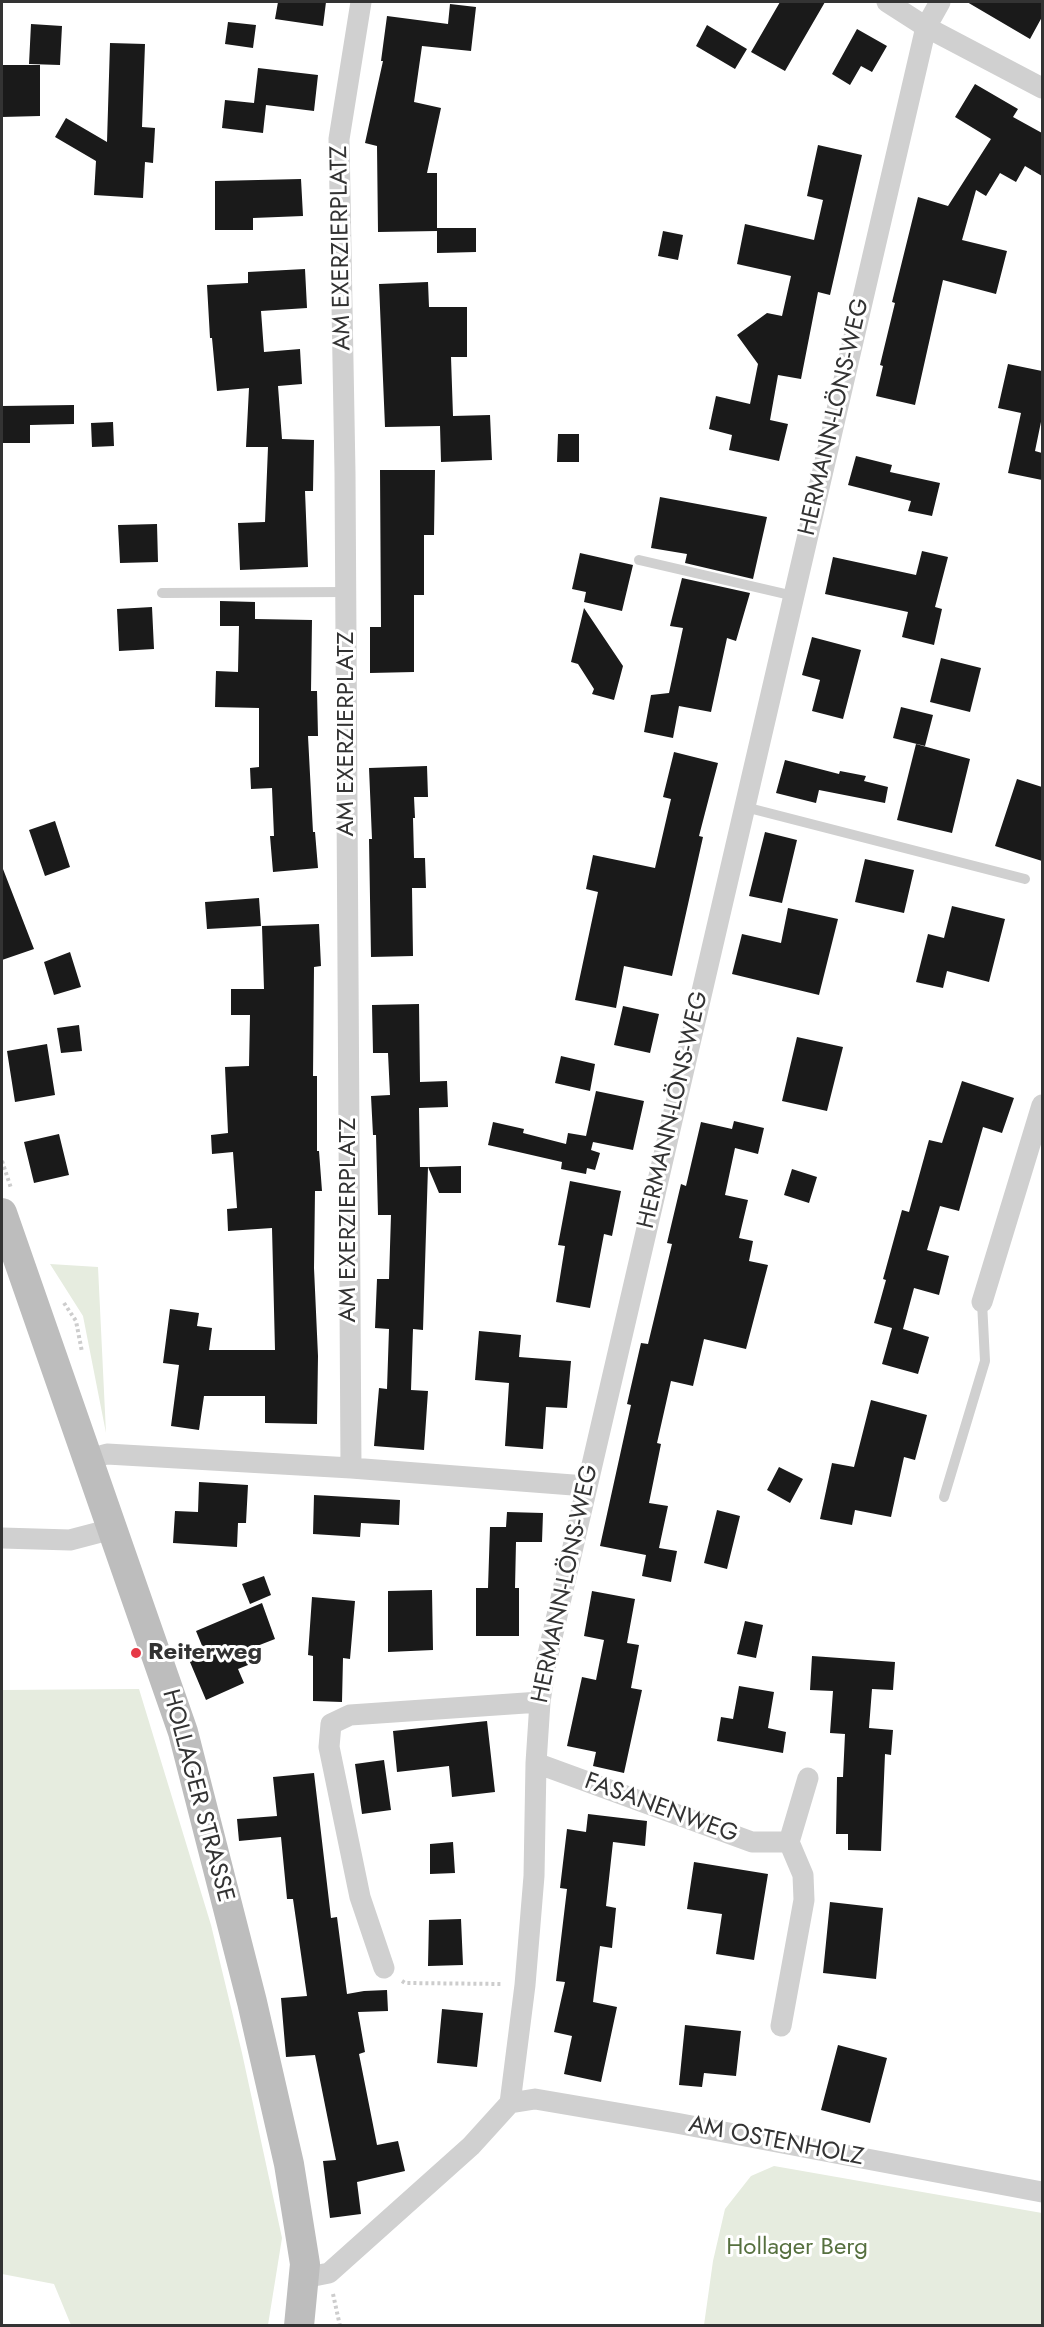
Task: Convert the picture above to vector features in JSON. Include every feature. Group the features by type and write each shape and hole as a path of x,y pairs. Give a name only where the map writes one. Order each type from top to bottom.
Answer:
{"main road":[{"name":"HOLLAGER STRASSE","path":"2,1213 183,1732 252,2002 289,2164 305,2264 316,2276 299,2325"}],"street":[{"name":"AM EXERZIERPLATZ","path":"351,1468 346,592 339,139 361,2"},
{"path":"887,2 926,27 1042,88"},
{"name":"HERMANN-LÖNS-WEG","path":"510,2103 525,1985 534,1876 536,1763 540,1702 546,1663 926,27 940,2"},
{"path":"982,1302 1042,1105"},
{"path":"89,1459 107,1454 351,1468 586,1486"},
{"path":"2,1538 70,1540 112,1529"},
{"path":"384,1968 360,1897 329,1747 331,1724 350,1715 540,1702"},
{"name":"FASANENWEG","path":"536,1763 752,1842 789,1842"},
{"path":"781,2026 804,1900 803,1875 789,1842 808,1778"},
{"name":"AM OSTENHOLZ","path":"510,2103 535,2099 676,2123 1042,2192"},
{"path":"316,2276 471,2146 510,2103"}],"lane":[{"path":"639,560 794,596"},
{"path":"162,593 346,592"},
{"path":"745,807 1025,879"},
{"path":"944,1497 985,1360 982,1302"}],"path":[{"path":"384,1968 405,1983 525,1985"},
{"path":"316,2276 340,2325"}],"green space":[{"path":"50,1264 98,1267 106,1433 83,1316"},
{"path":"139,1689 211,1925 242,2053 282,2238 268,2325 71,2325 54,2284 2,2274 2,1690"},
{"name":"Hollager Berg","path":"774,2166 1042,2213 1042,2325 704,2325 713,2261 725,2209 751,2176"}],"building":[{"path":"278,2 326,2 323,26 275,19"},
{"path":"780,2 825,2 785,71 751,52"},
{"path":"967,2 1042,2 1042,17 1030,39"},
{"path":"450,4 476,7 471,51 422,46 414,102 441,108 427,173 437,173 437,228 476,228 476,252 437,253 437,231 378,232 377,146 365,143 383,61 381,61 387,16 448,24"},
{"path":"228,22 256,25 253,48 225,44"},
{"path":"31,24 62,26 60,65 29,64"},
{"path":"707,25 747,49 735,69 696,46"},
{"path":"857,29 887,46 872,72 861,66 850,85 832,74"},
{"path":"110,43 145,44 142,127 155,128 153,163 145,162 143,198 94,195 96,161 55,137 66,118 107,142"},
{"path":"2,65 40,65 40,116 2,117"},
{"path":"258,68 318,75 314,111 266,105 263,133 222,128 225,100 254,103"},
{"path":"975,84 1018,109 1013,117 1042,133 1042,176 1025,166 1016,182 1000,173 986,196 976,190 962,240 1007,251 996,294 943,280 915,405 876,396 883,366 880,365 895,303 892,302 918,197 948,206 991,139 955,117"},
{"path":"818,145 862,155 830,295 818,292 801,379 778,375 770,420 788,424 779,461 729,450 732,435 709,429 716,396 750,404 758,364 737,335 767,313 782,316 791,276 737,264 745,224 814,240 823,200 807,196"},
{"path":"301,179 303,216 253,218 253,230 215,230 215,181"},
{"path":"663,231 683,235 678,260 658,256"},
{"path":"305,269 307,308 261,311 264,352 300,349 302,384 278,386 282,439 314,440 313,491 305,491 308,567 240,570 238,523 265,522 268,447 246,447 249,388 217,391 212,338 210,338 207,285 248,283 248,272"},
{"path":"428,282 429,307 467,307 467,357 451,357 453,416 490,415 492,460 441,462 440,426 385,427 379,284"},
{"path":"1008,364 1042,371 1042,417 1035,451 1042,453 1042,480 1008,473 1021,413 998,408"},
{"path":"74,405 74,424 30,425 30,443 2,443 2,406"},
{"path":"113,422 114,446 92,447 91,423"},
{"path":"558,434 579,434 579,462 557,462"},
{"path":"856,456 892,465 890,472 940,483 932,516 908,511 911,501 848,485"},
{"path":"380,470 435,470 434,535 424,535 424,595 414,595 414,672 370,673 370,627 381,627"},
{"path":"660,497 767,517 753,579 685,563 687,554 651,548"},
{"path":"157,524 158,562 120,563 118,525"},
{"path":"922,551 948,557 935,607 942,609 934,645 902,637 908,612 825,594 833,557 916,575"},
{"path":"580,553 633,565 622,611 584,602 586,592 572,589"},
{"path":"682,578 750,593 736,641 727,638 711,712 679,706 673,738 644,732 651,695 669,693 683,628 670,626"},
{"path":"220,601 255,602 255,619 312,620 311,691 317,691 318,736 308,736 313,832 315,832 318,868 273,872 270,836 274,836 272,788 251,789 250,768 259,767 259,708 215,707 216,671 238,672 239,626 220,626"},
{"path":"152,607 154,649 119,651 117,609"},
{"path":"584,608 623,666 614,700 592,694 594,689 578,664 571,662"},
{"path":"812,637 861,650 843,719 812,711 820,680 802,675"},
{"path":"941,658 981,668 970,712 930,702"},
{"path":"901,707 933,715 925,746 893,738"},
{"path":"916,744 970,759 952,833 897,820"},
{"path":"674,752 718,763 699,836 703,837 672,976 624,966 616,1008 575,1000 598,892 586,889 593,855 655,868 671,799 663,797"},
{"path":"785,760 839,774 840,771 866,776 864,781 888,787 885,803 819,790 816,803 776,793"},
{"path":"427,766 428,797 414,797 414,858 425,858 426,888 412,888 413,956 371,957 369,839 372,839 369,768"},
{"path":"1017,779 1042,787 1042,861 995,846"},
{"path":"55,821 70,867 45,876 29,830"},
{"path":"765,832 797,840 782,903 749,896"},
{"path":"865,859 914,870 904,913 855,902"},
{"path":"2,869 34,949 2,960"},
{"path":"259,898 261,926 207,929 205,902"},
{"path":"952,906 1005,919 989,982 947,971 943,988 916,982 928,934 944,938"},
{"path":"788,908 838,919 819,995 732,974 742,934 781,943"},
{"path":"319,924 321,966 314,967 313,1076 317,1076 317,1151 319,1151 322,1191 315,1191 317,1424 265,1423 265,1396 204,1396 199,1430 171,1426 179,1365 163,1363 170,1309 199,1313 197,1326 212,1328 209,1350 275,1350 272,1228 228,1231 227,1209 237,1208 233,1152 212,1154 211,1135 228,1133 225,1067 249,1066 250,1015 231,1015 231,989 264,989 262,926"},
{"path":"70,952 81,987 54,995 44,962"},
{"path":"419,1004 420,1082 447,1081 448,1107 419,1108 420,1167 428,1167 423,1330 413,1329 411,1390 428,1391 424,1450 374,1446 379,1388 387,1389 389,1329 375,1328 377,1279 389,1279 391,1215 378,1215 376,1135 373,1135 371,1096 390,1095 388,1053 373,1053 372,1005"},
{"path":"623,1006 659,1014 650,1053 614,1045"},
{"path":"79,1025 82,1051 61,1053 57,1028"},
{"path":"797,1037 843,1047 827,1111 782,1101"},
{"path":"47,1044 55,1095 15,1102 7,1051"},
{"path":"561,1056 595,1064 590,1091 555,1083"},
{"path":"962,1081 1014,1098 1002,1133 983,1127 959,1211 940,1206 927,1250 949,1256 939,1295 914,1288 903,1329 929,1337 918,1374 882,1364 892,1328 874,1323 886,1280 883,1279 902,1210 909,1212 929,1140 942,1143"},
{"path":"596,1091 644,1101 633,1150 593,1142 591,1150 600,1153 595,1170 587,1168 586,1174 561,1169 562,1162 488,1145 493,1122 524,1129 523,1133 566,1144 568,1133 586,1136"},
{"path":"734,1121 764,1128 758,1154 735,1148 725,1195 748,1200 739,1238 753,1241 749,1261 768,1265 746,1349 704,1339 693,1386 671,1381 657,1443 661,1444 649,1503 668,1506 659,1548 677,1551 671,1582 642,1576 646,1555 600,1546 631,1405 627,1404 641,1343 648,1344 672,1244 667,1243 681,1184 686,1186 701,1122 732,1129"},
{"path":"59,1134 69,1175 34,1183 24,1142"},
{"path":"461,1166 461,1193 439,1193 428,1167"},
{"path":"792,1169 817,1177 809,1203 784,1195"},
{"path":"570,1181 621,1191 612,1236 604,1234 590,1308 556,1302 565,1246 558,1245"},
{"path":"479,1331 521,1335 519,1357 571,1361 567,1408 546,1407 543,1449 505,1446 509,1383 475,1380"},
{"path":"871,1400 927,1415 915,1460 904,1457 891,1517 855,1510 852,1525 820,1519 832,1463 854,1467"},
{"path":"779,1467 803,1479 790,1503 767,1490"},
{"path":"199,1482 248,1485 246,1523 238,1523 237,1547 173,1543 175,1511 198,1512"},
{"path":"314,1495 400,1500 399,1525 361,1523 360,1537 313,1534"},
{"path":"717,1510 740,1516 727,1569 704,1563"},
{"path":"507,1512 543,1513 542,1542 516,1542 515,1588 519,1588 519,1636 476,1636 476,1588 488,1588 490,1527 506,1527"},
{"path":"264,1576 271,1595 250,1604 242,1584"},
{"path":"432,1590 433,1650 388,1652 388,1591"},
{"path":"592,1591 635,1599 627,1643 639,1645 631,1688 642,1690 624,1773 593,1766 596,1752 567,1746 582,1677 596,1680 604,1640 584,1636"},
{"path":"312,1597 355,1601 350,1659 343,1658 342,1702 313,1701 313,1656 308,1655"},
{"path":"262,1603 275,1639 257,1646 263,1659 238,1669 244,1683 206,1700 187,1655 203,1648 196,1631"},
{"path":"745,1621 763,1625 756,1658 737,1654"},
{"path":"812,1656 895,1662 893,1690 872,1689 869,1728 893,1730 891,1755 885,1754 881,1851 848,1850 848,1834 836,1834 837,1777 843,1777 845,1734 830,1733 833,1691 810,1690"},
{"path":"739,1686 774,1692 768,1728 786,1732 783,1753 717,1741 721,1717 733,1719"},
{"path":"487,1721 495,1792 452,1797 449,1766 397,1772 393,1731"},
{"path":"384,1760 391,1810 362,1814 355,1764"},
{"path":"314,1773 331,1918 337,1917 347,1994 387,1990 388,2011 358,2012 365,2052 359,2054 377,2145 398,2141 405,2171 357,2182 361,2214 330,2218 323,2161 336,2160 315,2055 286,2057 281,1998 307,1996 293,1899 287,1899 281,1837 239,1841 237,1819 277,1816 273,1777"},
{"path":"588,1814 647,1821 645,1846 613,1842 606,1906 616,1908 612,1948 600,1946 593,2002 617,2007 601,2082 564,2074 572,2036 554,2032 565,1982 556,1981 567,1889 560,1888 567,1829 586,1832"},
{"path":"453,1842 455,1873 430,1874 430,1844"},
{"path":"694,1862 768,1874 754,1960 716,1954 722,1914 687,1909"},
{"path":"830,1902 883,1908 876,1979 823,1973"},
{"path":"461,1919 463,1965 428,1966 429,1920"},
{"path":"442,2009 483,2013 477,2067 437,2063"},
{"path":"685,2025 741,2031 736,2076 704,2073 702,2087 679,2085"},
{"path":"838,2045 887,2058 870,2123 821,2110"}],"place":[{"name":"Reiterweg","path":"136,1653"}]}
